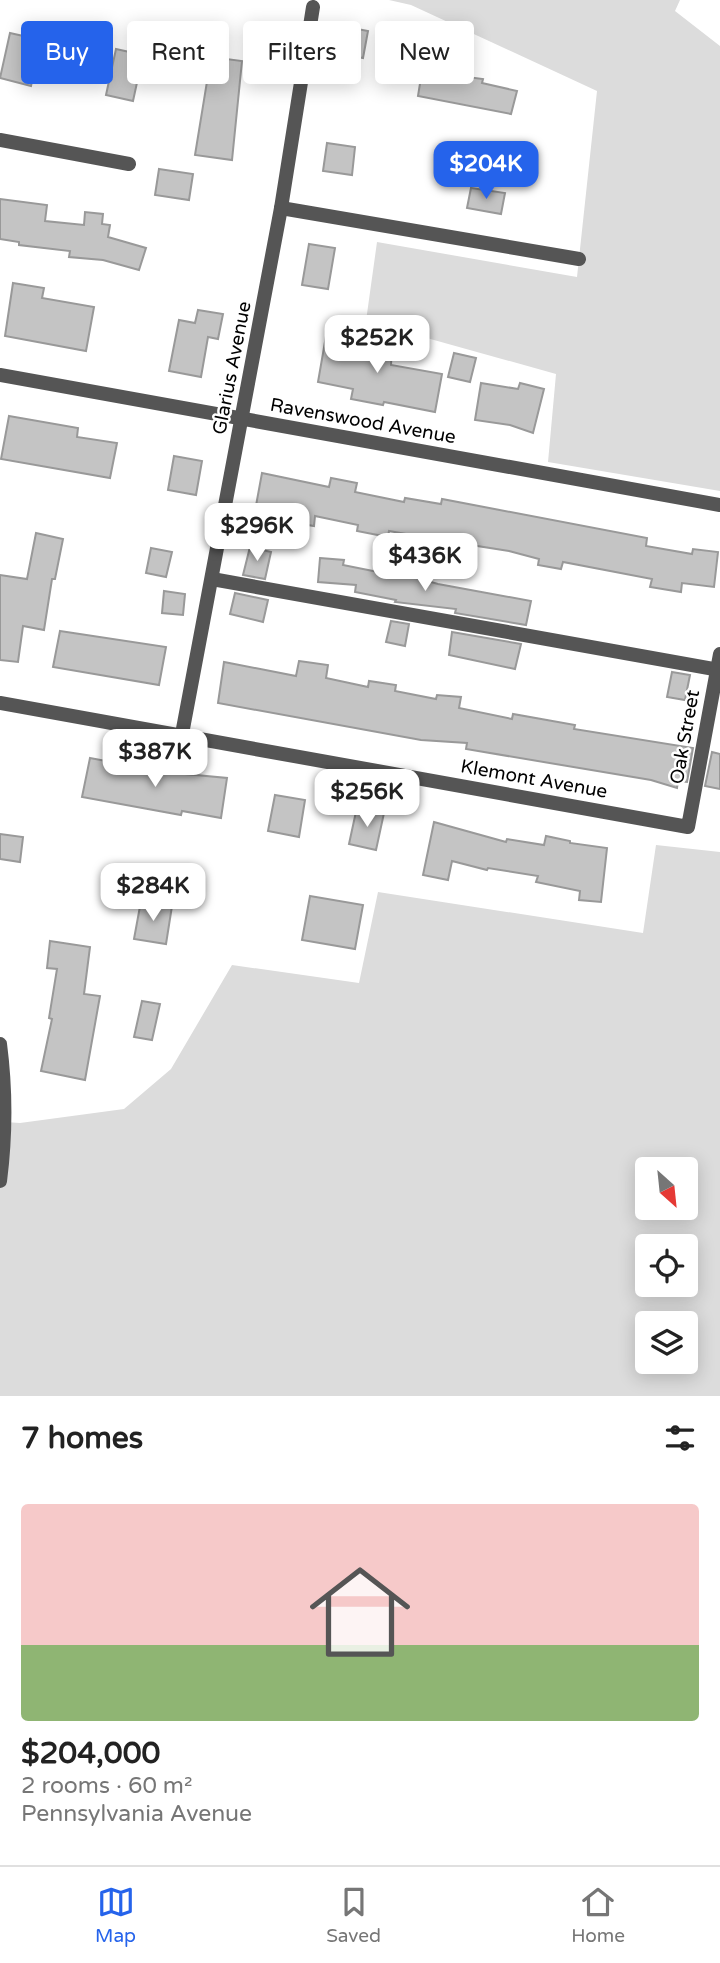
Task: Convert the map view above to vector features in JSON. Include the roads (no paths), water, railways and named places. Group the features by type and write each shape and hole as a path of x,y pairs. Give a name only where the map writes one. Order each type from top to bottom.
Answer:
{"street":[{"name":"Glarius Avenue","path":"182,734 281,208 313,7"},
{"path":"0,141 128,164"},
{"path":"281,208 579,259"},
{"name":"Ravenswood Avenue","path":"0,375 720,505"},
{"path":"212,579 718,670"},
{"name":"Oak Street","path":"688,827 720,654"},
{"name":"Klemont Avenue","path":"0,703 688,827"},
{"path":"0,1044 5,1084 5,1141 0,1181"}]}
